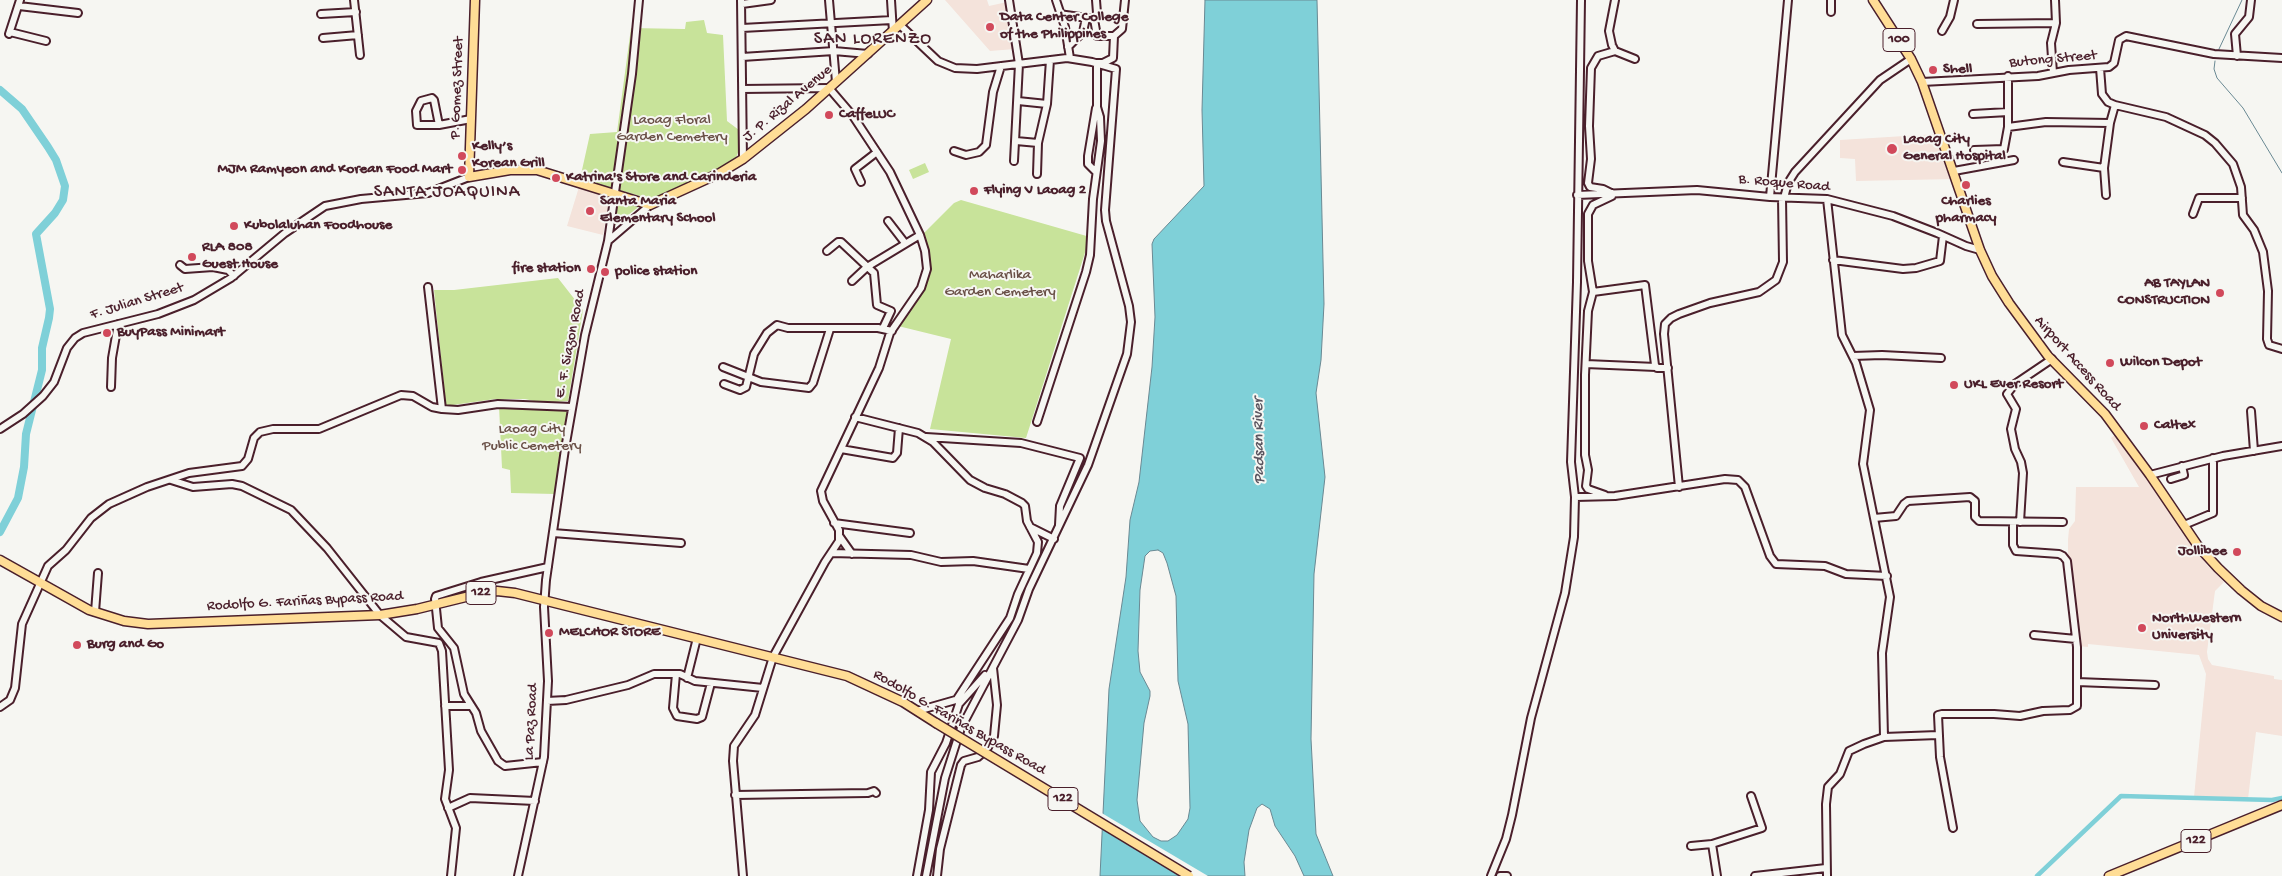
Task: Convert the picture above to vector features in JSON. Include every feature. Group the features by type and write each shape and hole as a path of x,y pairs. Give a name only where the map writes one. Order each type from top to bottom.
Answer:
{"main road":[{"name":"P. Gomez Street","path":"469,178 475,0"},
{"name":"J. P. Rizal Avenue","path":"650,205 720,173 744,159 836,82 927,0"},
{"name":"100","path":"1873,0 1911,59 1922,82"},
{"name":"Airport Access Road","path":"1922,82 1980,250 1992,276 2008,303 2052,359 2100,409 2150,475 2198,546 2229,580 2261,606 2282,617"},
{"name":"F. Julian Street","path":"469,178 510,170 537,170 650,205"},
{"name":"Rodolfo G. Fariñas Bypass Road","path":"0,560 95,612 124,621 148,624 380,614 497,591 544,599 847,676 876,688 936,722 1189,876"},
{"name":"122","path":"2109,876 2282,805"}],"street":[{"path":"354,0 360,55"},
{"name":"E. F. Siazon Road","path":"548,567 585,335 608,241 632,74 640,0"},
{"path":"744,159 742,2 770,0"},
{"path":"829,0 836,82"},
{"path":"891,0 893,32"},
{"path":"1009,0 1019,64 1014,161"},
{"path":"1056,0 1059,14 1065,27 1070,58"},
{"path":"1096,0 1096,35 1114,36 1122,29 1125,0"},
{"path":"1491,876 1506,839 1531,718 1571,566 1575,497 1571,462 1577,282 1581,0"},
{"path":"1615,0 1609,31 1615,51"},
{"path":"1770,197 1788,0"},
{"path":"1830,0 1831,12"},
{"path":"1942,31 1950,17 1954,0"},
{"path":"2053,73 2051,43 2056,23 2055,0"},
{"path":"2237,56 2236,34 2249,17 2251,0"},
{"path":"46,41 10,33 19,3 78,12"},
{"path":"321,14 356,12"},
{"path":"1059,14 1095,20"},
{"path":"1068,47 1083,32 1086,18"},
{"path":"742,28 831,25 892,20"},
{"path":"1977,24 2056,23"},
{"path":"900,25 938,61 955,68 977,69 1070,58 1116,70 1105,210 1106,221 1129,306 1131,322 1130,343 1106,418 1088,465 1029,589 1018,620 962,728 945,778 926,876"},
{"path":"323,38 358,35"},
{"path":"1097,64 1108,62 1113,58 1114,36"},
{"name":"Butong Street","path":"1922,82 2008,76 2038,76 2069,70 2100,68 2112,65 2119,40 2126,36 2214,54 2282,58"},
{"path":"742,57 834,51 868,54"},
{"path":"1614,194 1604,189 1590,187 1588,183 1591,159 1589,126 1591,68 1598,56 1615,51 1635,59"},
{"path":"1679,487 1665,328 1671,318 1710,304 1759,292 1771,285 1780,275 1783,262 1783,198 1788,183 1795,172 1880,80 1911,59"},
{"path":"1036,174 1038,143 1047,104 1050,60"},
{"path":"1096,172 1088,164 1088,156 1097,107 1097,64"},
{"path":"954,151 966,155 979,152 986,145 993,92 1001,66"},
{"path":"2100,68 2102,94 2115,105 2166,117 2205,135 2220,148 2233,164 2238,175 2243,215 2258,239 2266,268 2268,291 2267,339 2269,345 2282,349"},
{"path":"1974,150 2004,149 2008,127 2008,76"},
{"path":"742,89 829,88 853,116 890,172 920,234 926,259 924,281 892,331 879,368 821,494 840,537 852,554"},
{"path":"439,125 434,100 432,98 421,101 416,111 418,125 439,125 471,119"},
{"path":"1018,101 1047,104"},
{"path":"2106,195 2104,168 2110,123 2115,105"},
{"path":"1037,422 1090,255 1096,172 1102,141 1100,117 1097,107"},
{"path":"1973,114 2008,112"},
{"path":"2008,127 2046,122 2110,123"},
{"path":"1016,141 1038,143"},
{"path":"861,182 855,169 877,152"},
{"path":"1954,171 2014,160"},
{"path":"2063,162 2104,168"},
{"name":"F. Julian Street","path":"0,429 23,414 43,396 54,382 66,348 75,338 83,333 158,314 188,302 234,276 285,233 325,206 361,199 428,193 469,178"},
{"name":"B. Roque Road","path":"1577,195 1697,190 1783,198 1827,199 1886,214 1980,250"},
{"path":"1606,496 1601,492 1588,489 1586,486 1588,466 1585,455 1586,364 1588,311 1593,292 1588,261 1588,214 1593,205 1614,194"},
{"path":"2193,214 2199,198 2242,198"},
{"path":"1827,199 1842,335 1852,356 1870,410 1863,464 1887,576 1890,608 1882,653 1884,737"},
{"path":"608,241 650,205"},
{"path":"888,221 905,242"},
{"path":"852,281 867,267 920,234"},
{"path":"1833,260 1903,269 1916,268 1940,261 1943,236"},
{"path":"827,251 838,242 841,242 874,273 876,278 877,305 891,310 883,328"},
{"path":"180,266 185,269 202,266 213,267 228,270 234,276"},
{"path":"1593,292 1645,285 1656,367"},
{"path":"428,287 442,409"},
{"path":"111,387 112,358 118,324"},
{"path":"724,384 743,389 746,387 754,354 762,340 774,326 830,329 883,328 892,331"},
{"path":"723,367 767,384 810,388 830,329"},
{"path":"1852,356 1882,355 1941,358"},
{"path":"1953,828 1937,718 1942,714 2020,716 2043,711 2073,709 2077,706 2076,639 2065,558 2059,554 2016,551 2013,545 2024,473 2015,449 2011,429 2016,409 2008,394 2020,380 2052,359"},
{"path":"1586,364 1668,368"},
{"path":"0,707 10,700 15,688 22,624 48,566 66,550 78,532 100,511 138,491 197,471 242,466 248,459 256,435 263,430 273,428 319,429 396,396 405,394 442,409 458,410 498,404 572,407"},
{"path":"2251,411 2254,451"},
{"path":"855,417 926,437 1021,444 1080,458 1060,506 1059,527"},
{"path":"841,449 893,458 897,453 899,428"},
{"path":"917,876 930,810 932,792 930,776 946,743 960,699 1010,618 1038,545 1029,526 1025,506 1022,503 970,480 926,437"},
{"path":"2150,475 2213,458 2282,446"},
{"path":"2184,525 2213,512 2213,458"},
{"path":"2171,479 2184,475 2182,466"},
{"path":"1575,497 1626,495 1725,479 1738,480 1748,495 1772,560 1778,565 1825,566 1846,574 1887,576"},
{"path":"171,480 193,487 232,484 242,486 291,510 323,543 380,614 406,637 439,643 442,651 449,770 445,799 456,828 451,876"},
{"path":"1874,518 1896,516 1908,501 1970,497 1975,501 1975,517 1979,521 2062,522"},
{"path":"834,522 910,533"},
{"path":"1029,526 1054,539"},
{"path":"553,533 681,543"},
{"path":"743,876 735,795 733,749 755,715 773,657 800,604 840,537"},
{"path":"831,553 911,555 941,562 973,561 1029,568"},
{"path":"543,762 505,766 499,763 482,735 477,718 462,688 454,648 438,628 435,599 436,596 460,588 548,567"},
{"name":"La Paz Road","path":"518,876 543,762 548,701 544,599 548,567"},
{"path":"95,612 98,573"},
{"path":"2034,635 2076,639"},
{"path":"687,678 697,638"},
{"path":"917,711 960,699 992,667"},
{"path":"937,876 940,849 960,765 964,761 978,757 987,749 994,736 997,705 992,667"},
{"path":"548,701 566,700 628,685 649,674 676,674 695,681 763,688"},
{"path":"676,674 673,708 677,716 697,719 702,717 711,683"},
{"path":"2077,682 2155,685"},
{"path":"445,706 471,706"},
{"path":"1827,876 1828,787 1840,774 1850,751 1884,737 1938,735"},
{"path":"735,795 868,793 874,791 876,793"},
{"path":"1691,846 1712,844 1762,828 1751,796"},
{"path":"448,808 470,798 535,801"},
{"path":"1712,844 1717,876"},
{"path":"1755,876 1826,868"},
{"path":"1500,876 1507,876"}],"shaded area":[{"name":"Data Center College of the Philippines","path":"945,0 987,0 989,6 1007,2 1015,49 990,51"},
{"name":"Laoag City General Hospital","path":"1937,134 1956,179 1856,181 1855,159 1840,158 1840,140"},
{"name":"Santa Maria Elementary School","path":"579,187 610,196 603,235 567,226"},
{"name":"NorthWestern University","path":"2116,434 2207,565 2224,582 2215,591 2207,652 2208,659 2212,665 2274,676 2274,679 2282,680 2282,736 2256,732 2248,799 2194,797 2206,674 2199,655 2088,644 2088,647 2078,646 2068,568 2069,529 2075,521 2076,487 2139,487 2111,438"}],"green space":[{"name":"Laoag Floral Garden Cemetery","path":"704,20 707,33 723,35 727,121 739,130 741,145 735,160 717,171 654,200 580,179 590,134 617,132 631,28 685,29 686,22"},
{"path":"925,163 929,172 913,179 909,170"},
{"path":"617,200 641,205 614,226"},
{"name":"Maharlika Garden Cemetery","path":"961,200 1090,237 1026,438 930,429 951,339 898,326 922,291 929,276 929,258 924,233 954,203"},
{"path":"558,278 583,310 568,401 543,403 525,399 495,399 446,406 434,290 454,290"},
{"name":"Laoag City Public Cemetery","path":"499,406 524,406 545,410 568,408 555,494 511,493 510,470 502,468"}],"water":[{"name":"Padsan River","path":"1205,0 1317,0 1324,304 1321,360 1316,393 1325,477 1314,574 1311,739 1316,834 1333,876 1304,876 1295,856 1275,826 1270,809 1262,804 1257,808 1249,830 1244,862 1245,876 1100,876 1109,689 1126,577 1130,520 1139,482 1152,367 1155,317 1152,244 1154,239 1204,186 1202,110","holes":["1158,550 1163,553 1176,596 1178,681 1188,724 1190,808 1188,819 1177,835 1168,841 1161,841 1153,837 1140,821 1137,800 1144,723 1150,696 1150,691 1140,672 1138,651 1140,590 1145,556 1150,551"]}],"pier":[{"path":"1100,812 1208,876 1185,876 1100,824"}],"waterway":[{"path":"2219,49 2242,0"},
{"path":"2215,61 2214,69 2217,78 2243,108 2282,173"},
{"path":"0,90 22,109 48,147 56,160 65,186 63,200 55,213 36,234 50,309 49,318 42,348 42,370 26,434 24,467 18,498 0,532"},
{"path":"2037,876 2121,796 2272,800 2282,798"}],"place":[{"name":"Data Center College of the Philippines","path":"990,27"},
{"name":"Shell","path":"1933,70"},
{"name":"CaffeLUC","path":"829,115"},
{"name":"Laoag City General Hospital","path":"1892,149"},
{"name":"Kelly’s Korean Grill","path":"462,156"},
{"name":"MJM Ramyeon and Korean Food Mart","path":"462,170"},
{"name":"Katrina's Store and Carinderia","path":"556,178"},
{"name":"Charlies pharmacy","path":"1966,185"},
{"name":"Flying V Laoag 2","path":"974,191"},
{"name":"Santa Maria Elementary School","path":"590,211"},
{"name":"Kubolaluhan Foodhouse","path":"234,226"},
{"name":"RLA 808 Guest House","path":"192,257"},
{"name":"fire station","path":"591,269"},
{"name":"police station","path":"605,272"},
{"name":"AB TAYLAN CONSTRUCTION","path":"2220,293"},
{"name":"BuyPass Minimart","path":"107,333"},
{"name":"Wilcon Depot","path":"2110,363"},
{"name":"UKL Ever Resort","path":"1954,385"},
{"name":"Caltex","path":"2144,426"},
{"name":"Jollibee","path":"2237,552"},
{"name":"NorthWestern University","path":"2142,628"},
{"name":"MELCHOR STORE","path":"549,633"},
{"name":"Burg and Go","path":"77,645"}],"district":[{"name":"SAN LORENZO","path":"873,40"},
{"name":"SANTA JOAQUINA","path":"447,193"}]}
